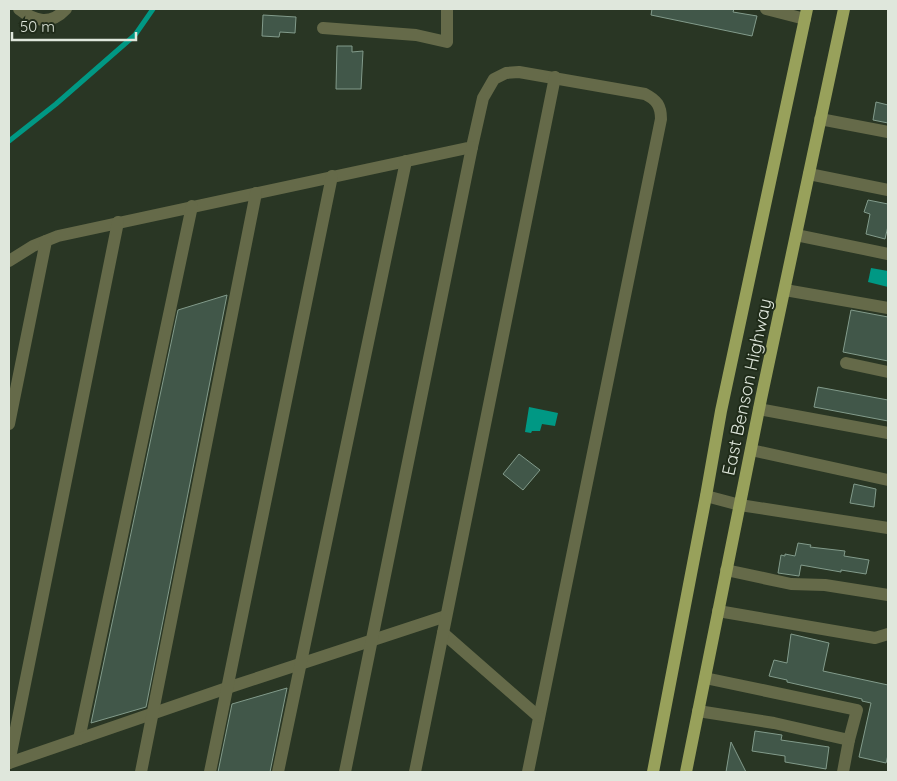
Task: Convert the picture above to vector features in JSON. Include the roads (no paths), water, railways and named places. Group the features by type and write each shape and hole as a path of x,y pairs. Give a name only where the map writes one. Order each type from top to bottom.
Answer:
{"main road":[{"name":"East Benson Highway","path":"686,772 726,570 844,9"},
{"name":"East Benson Highway","path":"652,772 721,411 806,14"}],"street":[{"path":"19,9 36,19 49,21 66,9"},
{"path":"322,28 416,35 447,42 447,9"},
{"path":"766,9 806,14"},
{"path":"345,772 482,98 494,79 506,73 519,72 645,94 654,98 661,108 661,119 528,772"},
{"path":"415,772 554,77"},
{"path":"820,119 888,132"},
{"path":"9,261 33,246 58,236 472,147"},
{"path":"278,772 406,161"},
{"path":"809,174 888,190"},
{"path":"210,772 332,176"},
{"path":"141,772 256,193"},
{"path":"79,739 192,206"},
{"path":"9,763 118,222"},
{"path":"796,235 888,254"},
{"path":"9,424 46,240"},
{"path":"785,290 888,308"},
{"path":"846,363 888,372"},
{"path":"760,409 888,433"},
{"path":"751,450 888,480"},
{"path":"706,496 740,505 888,528"},
{"path":"726,570 791,584 825,585 888,595"},
{"path":"718,611 875,638 888,634"},
{"path":"9,763 227,688 446,616"},
{"path":"443,633 539,717"},
{"path":"705,678 857,710 842,772"},
{"path":"698,712 774,723 850,740"}],"water":[{"path":"871,268 888,271 888,287 868,282"},
{"path":"529,407 558,413 555,426 542,424 540,431 525,432"}],"waterway":[{"path":"9,141 56,104 135,35 153,9"}]}
